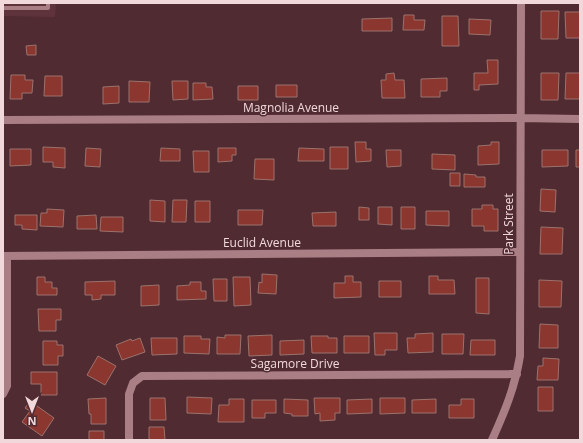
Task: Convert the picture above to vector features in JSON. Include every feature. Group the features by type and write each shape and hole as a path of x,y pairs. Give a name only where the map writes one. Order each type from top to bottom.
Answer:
{"street":[{"name":"Park Street","path":"492,440 508,406 517,374 520,356 521,3"},
{"name":"Magnolia Avenue","path":"3,120 580,119"},
{"name":"Euclid Avenue","path":"5,256 520,252"},
{"path":"3,394 7,386 5,256"},
{"name":"Sagamore Drive","path":"129,440 129,394 133,384 142,376 517,374"}],"lane":[{"path":"3,8 48,8 48,3"}],"shaded area":[{"path":"3,3 56,3 55,17 3,16"}],"building":[{"path":"541,11 559,11 558,39 541,39"},
{"path":"565,12 580,12 580,38 566,38"},
{"path":"404,15 414,15 414,20 425,20 424,30 403,30"},
{"path":"442,16 458,16 459,46 442,46"},
{"path":"392,18 392,31 362,31 362,19"},
{"path":"469,19 491,20 490,35 469,34"},
{"path":"36,45 36,55 27,55 26,46"},
{"path":"487,60 498,60 498,84 479,85 479,90 474,90 474,73 488,73"},
{"path":"394,73 395,80 404,80 405,98 382,98 381,80 386,80 386,74"},
{"path":"541,73 559,73 558,100 541,100"},
{"path":"566,73 580,73 580,99 565,99"},
{"path":"11,75 25,75 25,80 33,80 32,93 22,93 22,99 10,99"},
{"path":"45,76 62,76 62,96 44,96"},
{"path":"447,78 447,91 440,91 440,97 421,97 421,79"},
{"path":"129,81 150,82 149,102 129,102"},
{"path":"172,81 188,81 188,99 173,100"},
{"path":"193,83 206,83 206,87 212,87 213,99 193,100"},
{"path":"276,85 297,85 297,97 276,97"},
{"path":"119,86 119,103 103,104 103,87"},
{"path":"238,86 258,86 258,100 238,100"},
{"path":"355,142 366,142 366,149 371,149 371,161 356,162"},
{"path":"491,142 499,142 499,164 478,165 478,146 491,145"},
{"path":"43,147 65,148 65,168 53,167 53,162 43,162"},
{"path":"330,147 348,147 348,169 330,169"},
{"path":"86,148 101,149 100,167 85,166"},
{"path":"161,148 180,149 180,161 160,161"},
{"path":"218,148 236,148 236,155 232,155 232,161 218,162"},
{"path":"299,148 324,149 324,161 298,161"},
{"path":"10,149 31,149 31,165 10,166"},
{"path":"386,150 401,150 401,166 387,167"},
{"path":"542,150 568,150 568,166 542,167"},
{"path":"576,150 580,150 580,167 576,167"},
{"path":"193,151 209,151 209,172 194,172"},
{"path":"432,154 455,155 455,170 432,169"},
{"path":"255,159 274,159 274,180 254,179"},
{"path":"450,173 460,173 460,186 450,186"},
{"path":"464,174 476,175 476,177 485,177 485,187 464,187"},
{"path":"541,189 556,190 555,212 540,211"},
{"path":"150,200 165,201 165,222 150,221"},
{"path":"173,200 187,200 186,222 172,222"},
{"path":"195,201 210,201 210,222 195,222"},
{"path":"482,205 493,205 493,209 498,209 498,231 484,231 484,226 472,226 472,209 482,209"},
{"path":"359,207 369,208 369,220 359,220"},
{"path":"378,207 392,207 392,225 378,224"},
{"path":"401,207 415,207 415,229 401,229"},
{"path":"47,209 64,210 63,227 40,226 41,213 47,213"},
{"path":"238,210 263,210 262,225 238,225"},
{"path":"426,211 449,211 449,226 426,225"},
{"path":"336,212 336,226 313,226 312,213"},
{"path":"15,215 37,215 37,230 22,229 22,225 15,225"},
{"path":"96,215 97,229 77,229 77,216"},
{"path":"101,217 123,217 123,232 100,231"},
{"path":"541,227 563,228 562,254 540,254"},
{"path":"262,274 277,275 276,294 258,293 259,282 262,283"},
{"path":"345,276 353,276 353,282 361,282 361,297 334,298 334,283 345,283"},
{"path":"429,276 438,276 438,280 454,280 455,294 429,294"},
{"path":"37,277 45,277 45,282 52,282 52,288 57,288 57,295 37,295"},
{"path":"233,277 250,277 251,305 234,306"},
{"path":"476,278 489,278 489,314 476,313"},
{"path":"213,279 227,279 227,301 214,301"},
{"path":"539,280 562,281 561,307 539,307"},
{"path":"115,281 115,295 101,295 101,299 92,300 92,295 85,295 85,282"},
{"path":"379,281 401,281 401,297 379,297"},
{"path":"190,282 201,282 201,291 206,291 206,299 177,300 177,286 190,285"},
{"path":"159,285 159,305 141,306 141,286"},
{"path":"38,309 61,309 61,320 56,320 56,331 39,331"},
{"path":"540,324 558,325 558,348 539,348"},
{"path":"374,333 397,333 397,350 385,350 385,355 375,355"},
{"path":"433,333 433,352 408,353 407,338 415,338 415,334"},
{"path":"442,334 464,334 463,354 442,354"},
{"path":"225,335 241,335 240,354 217,354 217,337 225,338"},
{"path":"272,335 272,355 249,356 248,336"},
{"path":"184,336 201,336 201,339 210,339 209,354 184,353"},
{"path":"311,336 328,336 328,338 337,338 337,353 312,353"},
{"path":"344,336 369,336 369,353 344,353"},
{"path":"140,338 145,352 122,360 116,345 131,339 132,341"},
{"path":"151,338 177,338 177,354 152,355"},
{"path":"304,340 304,354 280,355 280,341"},
{"path":"471,340 495,340 495,355 470,355"},
{"path":"43,341 57,341 57,345 63,345 63,356 58,356 58,365 43,365"},
{"path":"98,356 116,366 105,385 87,375"},
{"path":"543,358 559,359 558,380 537,380 538,366 543,366"},
{"path":"31,372 57,372 57,395 41,395 41,384 31,384"},
{"path":"538,387 553,387 553,411 538,411"},
{"path":"187,397 212,398 211,414 187,413"},
{"path":"106,398 106,424 91,424 88,399"},
{"path":"150,398 165,398 166,420 150,420"},
{"path":"314,398 340,398 340,413 335,413 335,420 320,421 320,413 315,414"},
{"path":"380,398 405,398 405,413 380,414"},
{"path":"229,399 244,399 244,422 218,422 219,405 229,405"},
{"path":"284,399 308,400 308,416 292,416 292,414 284,413"},
{"path":"372,399 372,413 347,414 347,400"},
{"path":"436,399 436,413 412,413 412,400"},
{"path":"461,399 474,399 474,418 449,418 449,405 461,405"},
{"path":"252,400 276,400 276,413 265,413 265,418 252,418"},
{"path":"30,401 54,418 42,436 22,422 30,411 25,408"},
{"path":"149,427 164,427 165,440 149,440"},
{"path":"89,431 104,431 104,440 89,440"}]}
